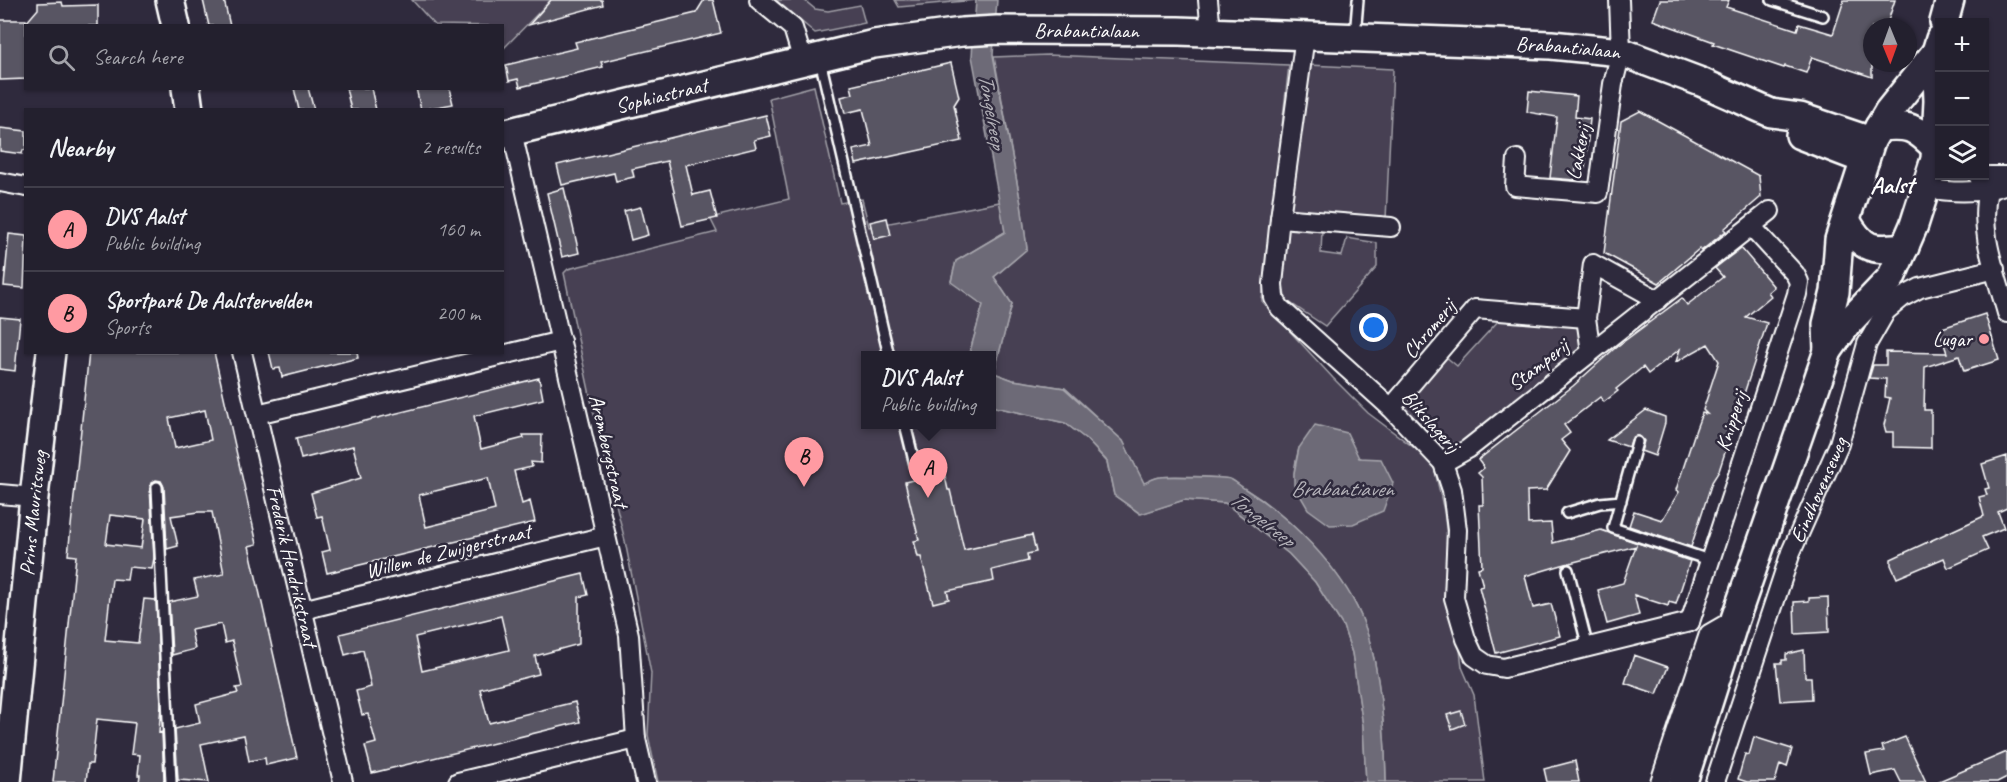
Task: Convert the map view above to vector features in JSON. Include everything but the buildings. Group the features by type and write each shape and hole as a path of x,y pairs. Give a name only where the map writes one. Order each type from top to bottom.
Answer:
{"street":[{"path":"170,0 176,24"},
{"path":"759,0 793,28 811,59"},
{"path":"1208,0 1211,32"},
{"path":"1619,0 1622,52"},
{"path":"1945,18 1950,0"},
{"name":"Sophiastraat","path":"507,133 874,44 962,32 997,30"},
{"name":"Brabantialaan","path":"997,30 1211,32 1551,45 1622,52 1701,82 1771,113 1791,132 1872,142"},
{"name":"Blikslagerij","path":"1305,36 1280,218 1273,284 1274,298 1280,308 1391,408 1443,464 1452,490 1457,530 1454,598 1466,639 1474,656 1487,665 1504,668 1690,622"},
{"name":"Eindhovenseweg","path":"1828,351 1827,324 1835,292 1839,240 1847,222 1872,142 1900,96 1935,50"},
{"name":"Lakkerij","path":"1517,159 1515,186 1598,193 1612,84 1622,52"},
{"name":"Eindhovenseweg","path":"1683,782 1735,619 1828,351 1847,324 1891,278 1905,247 1934,167 1938,72"},
{"path":"186,90 189,108"},
{"path":"1872,142 1911,126 1921,133 1934,167 1949,192 2007,176"},
{"name":"Arembergstraat","path":"507,133 561,341 629,635 636,739 646,782"},
{"path":"0,182 24,187"},
{"path":"1983,183 2007,184"},
{"path":"1983,183 1984,231 2007,313"},
{"name":"Stamperij","path":"1443,464 1467,449 1770,211"},
{"path":"1280,218 1391,227"},
{"path":"1847,222 1856,238 1864,245 1874,249 1905,247"},
{"name":"Knipperij","path":"1690,622 1799,282 1795,274 1752,227"},
{"path":"1591,352 1586,318 1593,264 1659,300"},
{"name":"Eindhovenseweg","path":"1715,782 1791,552 1839,444 1867,344 1886,311 1903,297 1920,288 1995,269"},
{"name":"Chromerij","path":"1391,408 1475,309 1586,318"},
{"path":"257,414 561,341"},
{"name":"Prins Mauritsweg","path":"7,782 8,691 51,354"},
{"name":"Frederik Hendrikstraat","path":"242,354 343,782"},
{"path":"0,494 34,497"},
{"name":"Willem de Zwijgerstraat","path":"302,610 606,536"},
{"path":"1660,782 1709,634 1735,619"},
{"path":"1690,622 1709,634"},
{"path":"458,782 636,739"}],"lane":[{"path":"1355,38 1358,0"},
{"path":"1772,0 1823,16"},
{"path":"811,59 888,351"},
{"path":"906,429 916,469"},
{"path":"1637,442 1613,528 1709,560"},
{"path":"157,487 171,782"},
{"path":"1567,513 1600,503 1621,501"},
{"path":"1568,570 1588,648"}],"shaded area":[{"path":"412,0 551,0 504,48 504,24 434,24"},
{"path":"776,0 804,0 815,9 828,11 860,5 865,23 815,33"},
{"path":"895,0 976,0 899,7"},
{"path":"1048,55 1289,65 1262,301 1368,413 1433,462 1444,511 1462,667 1474,695 1485,782 1386,782 1381,698 1373,655 1361,616 1352,598 1327,562 1279,513 1229,479 1166,476 1155,478 1144,484 1123,441 1065,388 1013,380 996,374 996,365 1012,304 994,277 1027,249 994,57","holes":["1299,448 1359,458 1298,493 1294,476"]},
{"path":"1308,65 1393,69 1386,219 1289,212"},
{"path":"814,86 840,203 862,199 869,227 1000,202 1005,232 956,261 951,281 983,305 970,351 861,351 861,429 996,429 996,407 1065,423 1086,439 1107,462 1114,495 1140,514 1184,500 1225,503 1289,554 1315,582 1343,626 1352,653 1363,726 1366,782 658,782 648,735 651,673 625,541 594,414 564,273 568,269 717,232 710,218 789,199 769,98"},
{"path":"1288,226 1322,230 1321,253 1342,256 1347,238 1377,243 1377,267 1325,326 1286,300 1281,276"},
{"path":"1500,319 1578,327 1581,353 1464,443 1442,443 1402,407 1445,356 1457,366"}],"water":[{"name":"Tongelreep","path":"976,0 997,0 993,55 1021,204 1027,249 994,277 1012,304 996,365 996,351 970,351 983,305 951,282 956,261 1005,232 972,56"},
{"name":"Tongelreep","path":"996,374 1013,380 1064,388 1123,441 1144,483 1166,477 1230,479 1279,513 1312,544 1327,561 1352,598 1368,635 1381,698 1386,782 1366,782 1363,726 1352,653 1343,626 1315,582 1289,554 1225,503 1184,500 1141,514 1114,495 1107,461 1086,439 1065,423 996,407"},
{"name":"Brabantiaven","path":"1315,425 1347,433 1359,458 1381,459 1393,483 1383,511 1353,524 1330,525 1308,509 1294,485 1294,473 1299,448"}],"place":[{"name":"Lugar","path":"1984,339"},
{"name":"Sportpark De Aalstervelden","path":"804,487"},
{"name":"DVS Aalst","path":"928,498"}],"district":[{"name":"Aalst","path":"1892,185"}]}
